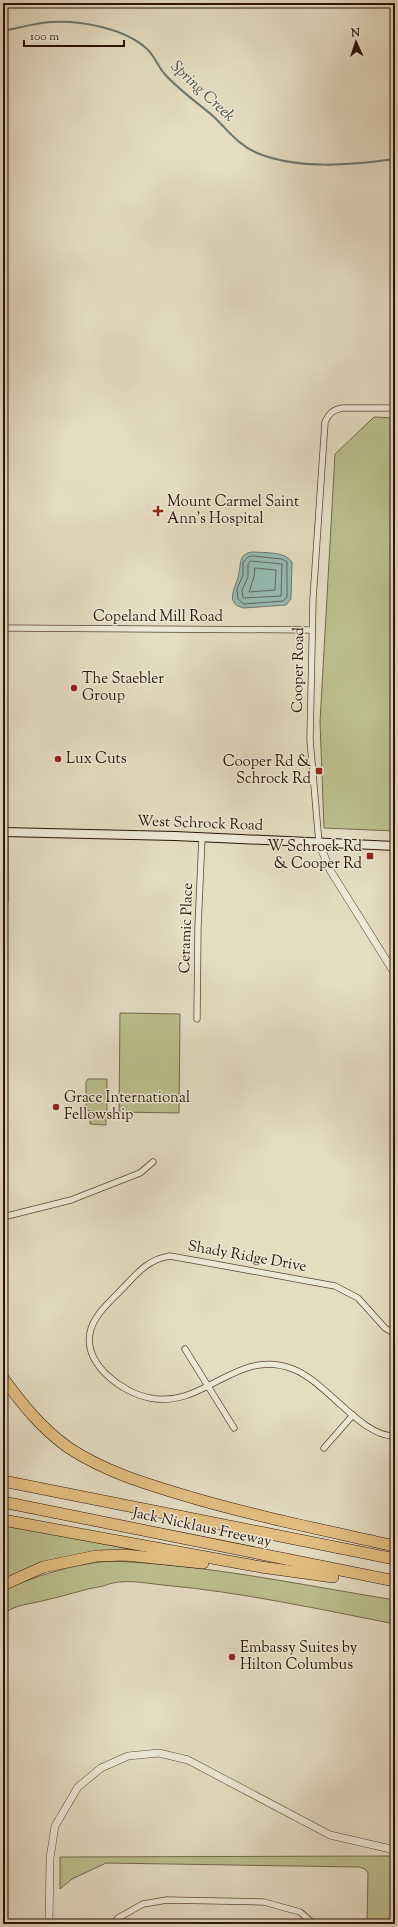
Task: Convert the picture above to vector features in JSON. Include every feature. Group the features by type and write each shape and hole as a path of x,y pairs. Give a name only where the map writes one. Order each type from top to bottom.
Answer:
{"highway":[{"path":"3,1378 22,1404 43,1427 68,1447 96,1465 149,1485 260,1517 395,1546"},
{"name":"Jack Nicklaus Freeway","path":"3,1481 395,1559"},
{"name":"Jack Nicklaus Freeway","path":"3,1502 395,1583"},
{"path":"3,1520 261,1567"},
{"path":"3,1585 43,1567 96,1556 125,1555 179,1561 261,1567 395,1583"}],"main road":[{"name":"West Schrock Road","path":"4,832 202,837 395,846"}],"street":[{"name":"Cooper Road","path":"395,408 342,408 334,410 328,415 325,422 312,630 310,740 319,843 330,870 395,974"},
{"name":"Copeland Mill Road","path":"3,628 312,630"},
{"path":"3,908 5,894 4,832"},
{"name":"Ceramic Place","path":"197,1019 198,927 202,837"},
{"path":"3,1217 71,1200 140,1173 153,1162"},
{"name":"Shady Ridge Drive","path":"395,1334 385,1328 358,1298 336,1286 180,1257 160,1258 148,1263 99,1314 90,1332 92,1354 107,1374 122,1386 138,1394 160,1400 183,1398 208,1387 235,1371 246,1367 263,1365 281,1366 303,1374 319,1385 374,1431 395,1436"},
{"path":"185,1349 234,1428"},
{"path":"324,1448 353,1415"},
{"path":"49,1924 50,1858 55,1826 78,1787 101,1768 128,1756 159,1753 188,1760 330,1835 395,1850"},
{"path":"113,1924 118,1918 142,1904 167,1900 264,1902 300,1912 314,1924"}],"green space":[{"path":"374,417 395,418 395,831 324,828 320,722 335,454"},
{"path":"120,1013 180,1014 179,1113 119,1112"},
{"path":"88,1079 107,1079 107,1112 89,1111 86,1109 86,1082"},
{"path":"91,1112 106,1113 106,1125 90,1124"},
{"path":"3,1524 144,1552 121,1554 3,1581"},
{"path":"109,1561 181,1566 395,1600 395,1624 250,1596 133,1582 118,1582 24,1605 9,1610 3,1614 3,1590 55,1571"},
{"path":"395,1856 395,1924 367,1924 368,1873 365,1869 359,1867 106,1863 72,1879 60,1889 60,1857"}],"water":[{"path":"253,552 279,554 289,558 292,562 291,599 286,605 244,608 237,606 234,602 232,598 243,556"}],"waterway":[{"name":"Spring Creek","path":"3,31 39,23 75,22 113,30 126,35 146,48 163,72 181,90 213,116 244,146 257,153 290,162 325,165 395,159"}],"place":[{"name":"Mount Carmel Saint Ann's Hospital","path":"158,511"},
{"name":"The Staebler Group","path":"74,688"},
{"name":"Lux Cuts","path":"58,759"},
{"name":"Cooper Rd & Schrock Rd","path":"319,771"},
{"name":"W Schrock Rd & Cooper Rd","path":"370,856"},
{"name":"Grace International Fellowship","path":"56,1107"},
{"name":"Embassy Suites by Hilton Columbus","path":"232,1657"}]}
